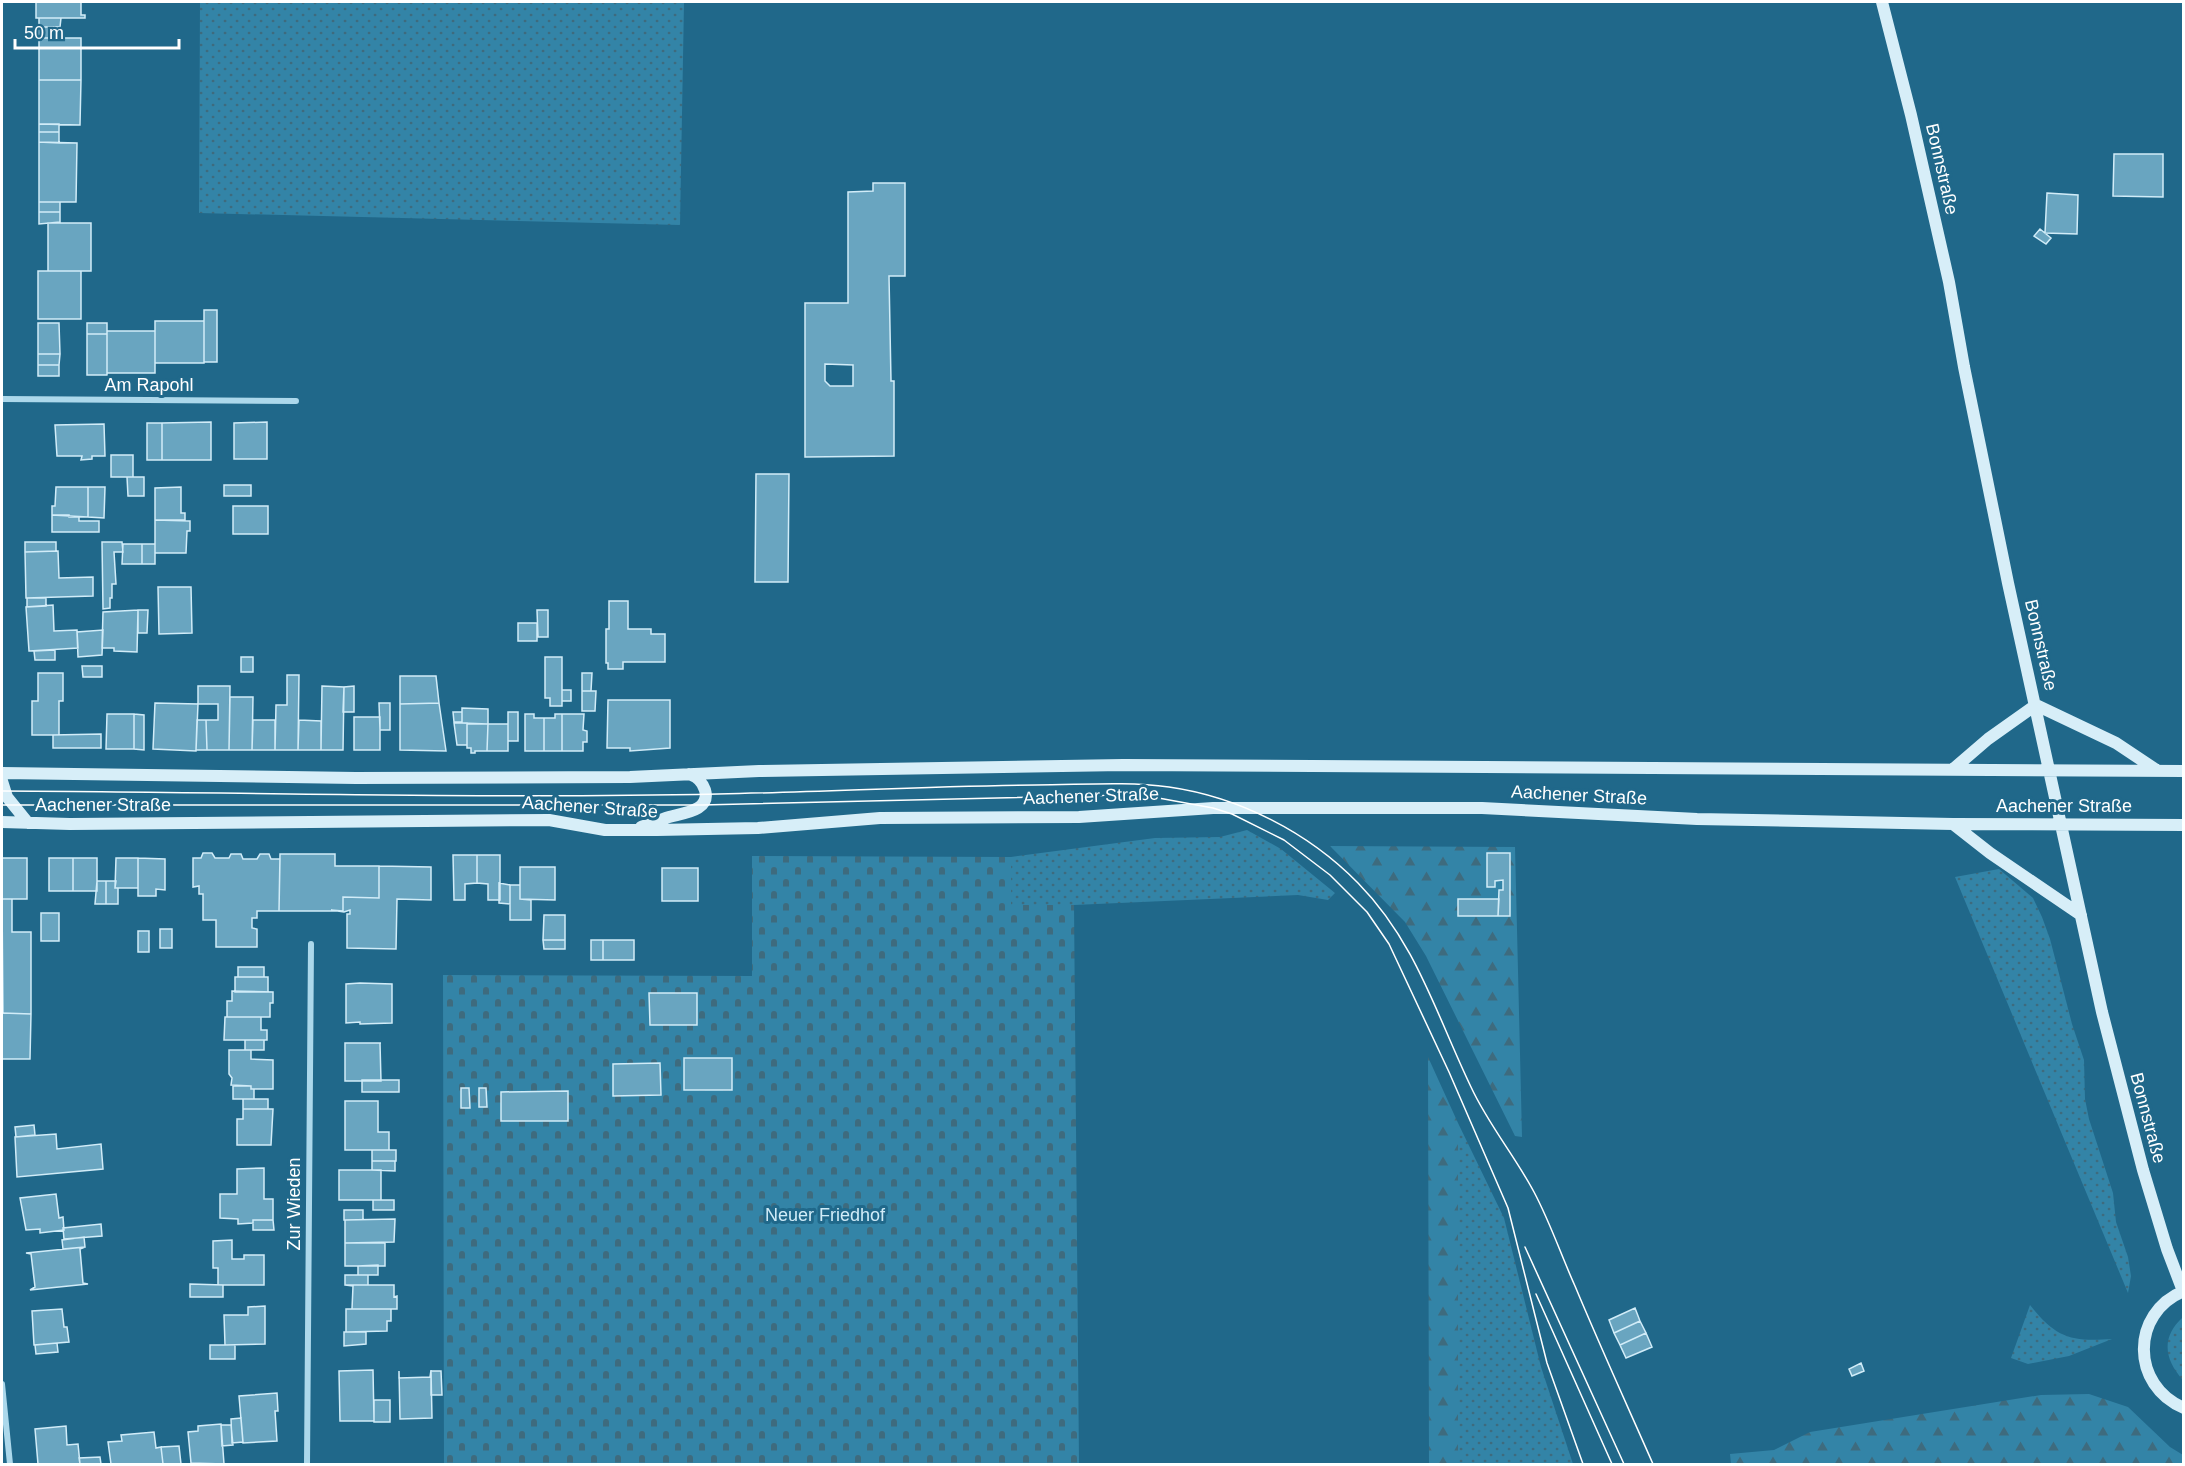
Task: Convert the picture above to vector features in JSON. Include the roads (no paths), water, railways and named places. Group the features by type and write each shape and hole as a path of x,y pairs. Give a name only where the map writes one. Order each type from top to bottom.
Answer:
{"main road":[{"name":"Bonnstraße","path":"1882,2 1911,115 1949,282 2008,583 2111,1052 2143,1170 2167,1249 2183,1291"},
{"path":"1952,770 1988,739 2036,705 2108,738 2158,771"},
{"name":"Aachener Straße","path":"2,773 391,778 630,777 687,773 1123,765 2184,771"},
{"path":"632,830 691,812 702,805 706,794 704,786 700,780 687,773"},
{"path":"2,781 6,797 28,823"},
{"name":"Aachener Straße","path":"2,822 549,820 605,830 632,830 758,828 880,818 1079,817 1213,808 1482,808 1697,819 1953,824 2184,825"},
{"path":"1953,824 1990,853 2081,915"},
{"path":"2183,1291 2164,1302 2151,1318 2144,1337 2143,1357 2155,1388 2172,1403 2184,1408"}],"street":[{"name":"Am Rapohl","path":"2,399 296,401"},
{"name":"Zur Wieden","path":"307,1464 311,944"},
{"path":"2,1384 10,1464"}],"tram line":[{"path":"2,791 450,796 629,795 1119,784 1169,787 1221,799 1246,808 1295,833 1338,865 1378,906 1410,954 1478,1101 1540,1203 1653,1464"},
{"path":"2,805 702,805 1124,795 1153,797 1213,808 1232,814 1284,840 1330,875 1367,912 1389,944 1449,1072 1508,1208 1547,1363 1583,1464"},
{"path":"1525,1247 1624,1464"},
{"path":"1536,1294 1612,1464"}],"park label":[{"name":"Neuer Friedhof","path":"825,1215"}]}
